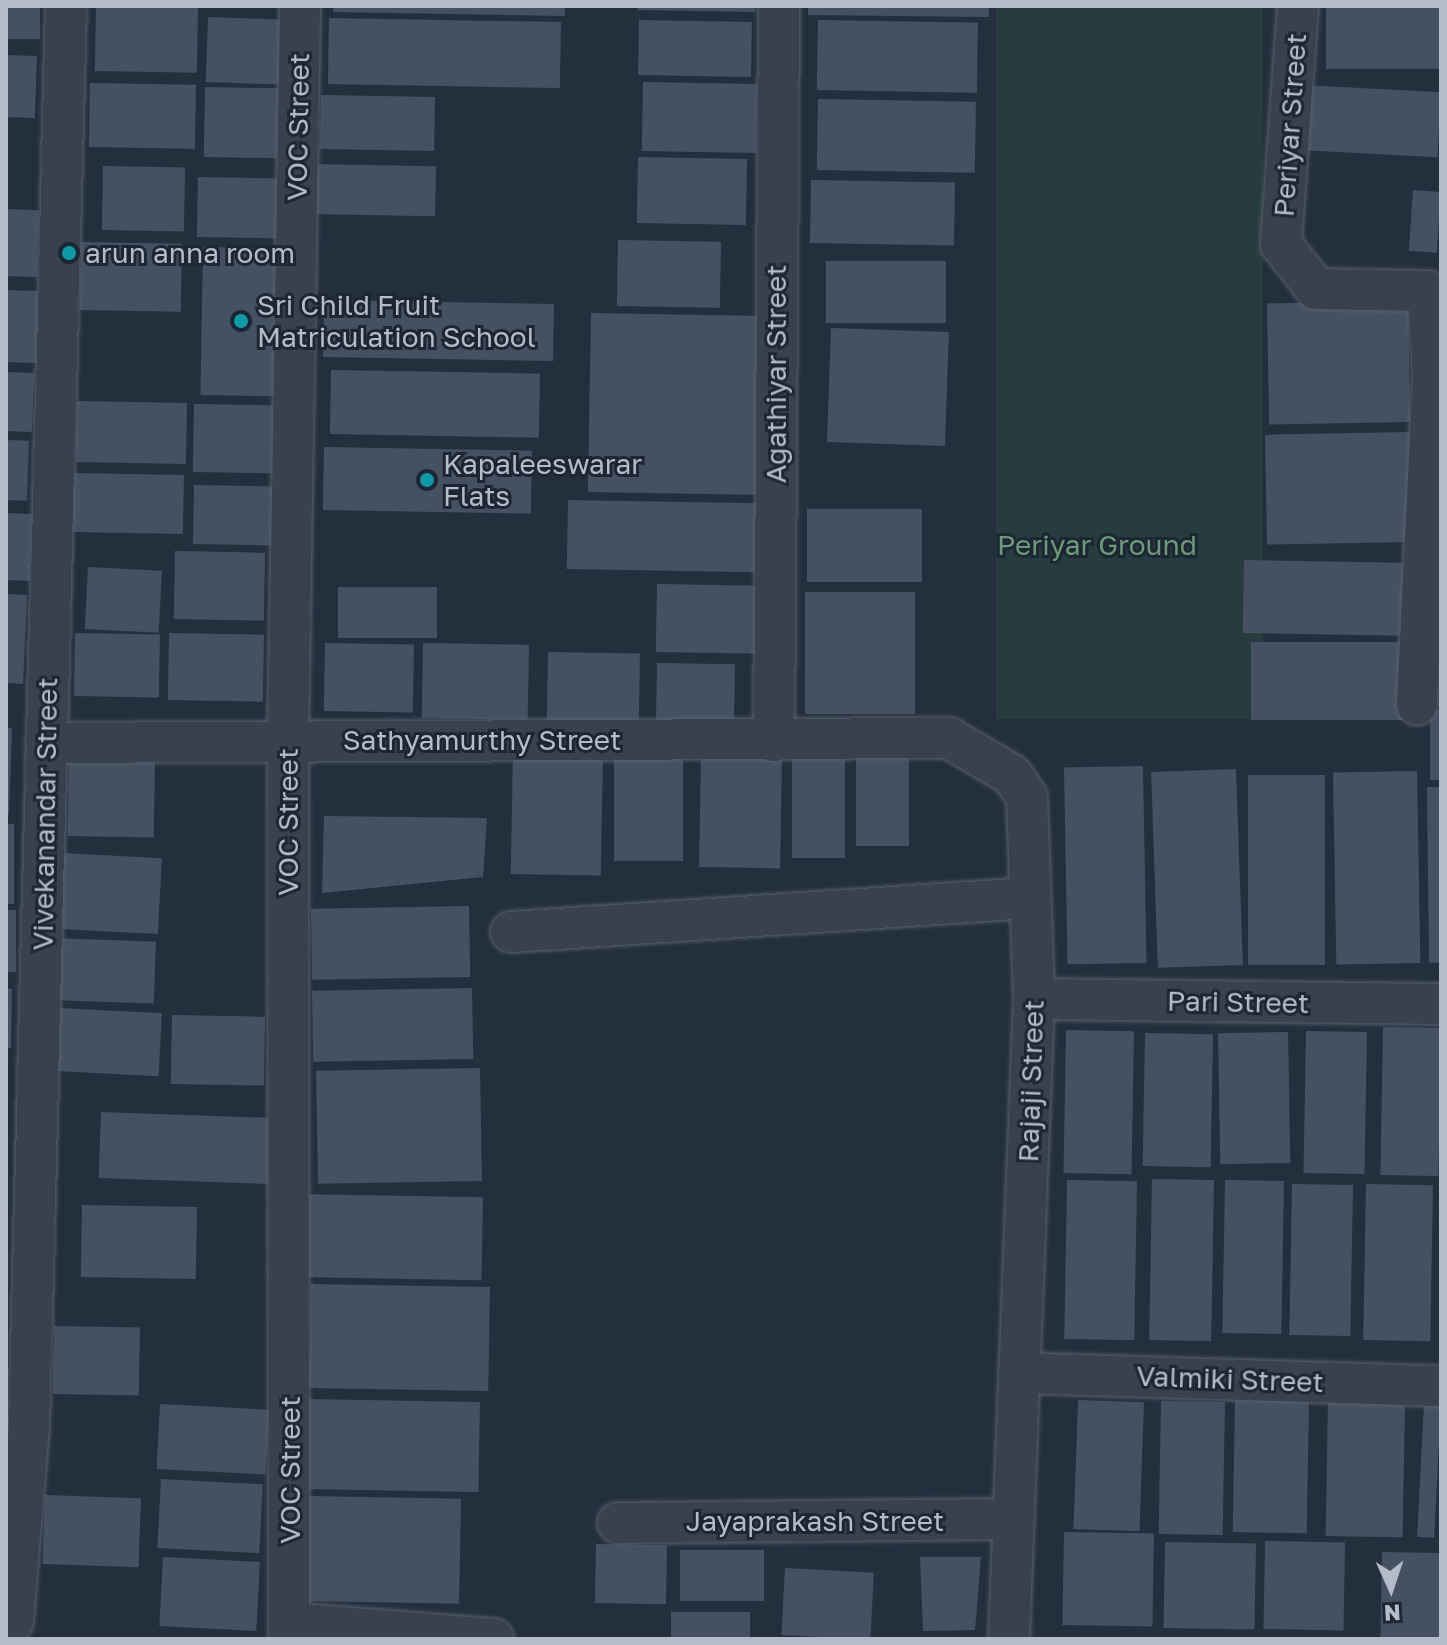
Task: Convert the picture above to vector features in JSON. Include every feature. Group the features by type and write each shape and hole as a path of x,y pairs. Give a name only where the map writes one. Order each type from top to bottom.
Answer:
{"street":[{"name":"Vivekanandar Street","path":"13,1621 29,1428 66,6"},
{"name":"VOC Street","path":"289,1631 288,739 300,6"},
{"name":"Agathiyar Street","path":"774,741 779,6"},
{"name":"Periyar Street","path":"1298,6 1281,244 1316,289 1428,291 1433,375 1417,705"},
{"name":"Rajaji Street","path":"774,741 949,738 1012,775 1027,797 1034,999 1009,1639"},
{"name":"Sathyamurthy Street","path":"46,743 288,739 774,741"},
{"path":"511,932 1030,898"},
{"name":"Pari Street","path":"1034,999 1441,1004"},
{"name":"Valmiki Street","path":"1019,1373 1441,1386"},
{"name":"Jayaprakash Street","path":"618,1523 1013,1519"},
{"path":"289,1631 493,1639"}],"green space":[{"name":"Periyar Ground","path":"996,6 1263,6 1263,719 996,719"}],"building":[{"path":"6,6 40,6 40,39 6,39"},
{"path":"96,6 198,8 197,73 95,71"},
{"path":"333,6 565,6 565,16 333,12"},
{"path":"638,6 755,6 755,12 638,10"},
{"path":"808,6 989,6 989,17 808,15"},
{"path":"1326,6 1441,6 1441,69 1326,69"},
{"path":"208,17 284,20 282,85 206,82"},
{"path":"329,18 561,22 560,88 328,84"},
{"path":"639,20 752,22 751,77 638,75"},
{"path":"818,20 978,23 977,93 817,90"},
{"path":"6,55 37,56 35,118 6,117"},
{"path":"643,82 757,84 756,153 642,151"},
{"path":"90,83 196,85 195,149 89,147"},
{"path":"1303,85 1441,92 1437,157 1300,150"},
{"path":"205,87 286,88 285,158 204,157"},
{"path":"321,95 435,97 434,151 320,149"},
{"path":"818,99 976,102 975,173 817,170"},
{"path":"638,157 747,159 746,225 637,223"},
{"path":"313,164 436,166 435,216 312,214"},
{"path":"103,166 185,167 184,231 102,230"},
{"path":"198,177 279,178 278,238 197,237"},
{"path":"811,180 955,183 954,246 810,243"},
{"path":"1413,190 1441,192 1437,253 1409,251"},
{"path":"6,209 39,210 37,277 6,276"},
{"path":"618,240 721,242 720,308 617,306"},
{"path":"81,242 182,244 181,312 80,310"},
{"name":"Sri Child Fruit Matriculation School","path":"203,247 282,248 279,396 200,395"},
{"path":"826,261 946,261 946,323 826,323"},
{"path":"6,290 43,291 40,363 6,362"},
{"path":"324,300 554,304 553,361 323,357"},
{"path":"1408,301 1410,422 1269,424 1267,303"},
{"path":"591,313 771,316 768,495 588,492"},
{"path":"831,328 949,332 945,446 827,442"},
{"path":"331,370 540,374 539,438 330,434"},
{"path":"6,372 34,373 32,432 6,431"},
{"path":"77,401 187,403 186,464 76,462"},
{"path":"194,404 280,406 279,473 193,472"},
{"path":"1410,432 1412,542 1267,545 1265,435"},
{"path":"6,440 29,441 27,501 6,500"},
{"name":"Kapaleeswarar Flats","path":"324,447 532,451 531,514 323,510"},
{"path":"74,473 184,475 183,534 73,532"},
{"path":"194,485 274,486 273,545 193,544"},
{"path":"568,500 759,503 758,572 567,569"},
{"path":"807,509 922,509 922,582 807,582"},
{"path":"6,513 32,514 30,581 6,580"},
{"path":"175,551 265,553 264,621 174,619"},
{"path":"1244,560 1403,563 1402,636 1243,633"},
{"path":"88,567 162,571 159,633 85,629"},
{"path":"657,584 762,586 761,654 656,652"},
{"path":"338,587 437,587 437,638 338,638"},
{"path":"805,592 915,592 915,714 805,714"},
{"path":"6,594 27,595 23,684 6,683"},
{"path":"75,633 160,634 159,697 74,696"},
{"path":"169,633 264,635 263,702 168,700"},
{"path":"1251,642 1406,642 1406,720 1251,720"},
{"path":"325,643 414,645 413,713 324,711"},
{"path":"423,643 529,645 528,720 422,718"},
{"path":"548,652 640,654 639,733 547,731"},
{"path":"657,663 735,664 734,736 656,735"},
{"path":"1430,710 1441,710 1441,780 1430,780"},
{"path":"6,728 12,728 9,815 6,815"},
{"path":"513,747 603,749 601,876 511,874"},
{"path":"792,749 845,749 845,858 792,858"},
{"path":"856,749 909,749 909,846 856,846"},
{"path":"701,755 782,756 780,868 699,867"},
{"path":"614,759 683,759 683,861 614,861"},
{"path":"69,760 155,762 154,837 68,836"},
{"path":"1143,766 1146,963 1067,964 1064,767"},
{"path":"1236,769 1243,965 1158,968 1151,772"},
{"path":"1417,771 1420,963 1336,964 1333,772"},
{"path":"1248,775 1325,775 1325,965 1248,965"},
{"path":"1427,787 1441,787 1441,962 1429,963"},
{"path":"324,816 487,818 483,877 322,893"},
{"path":"6,824 14,824 14,904 6,904"},
{"path":"63,853 162,858 158,934 59,929"},
{"path":"469,906 470,977 312,980 311,909"},
{"path":"6,910 16,910 16,972 6,972"},
{"path":"52,938 156,942 154,1004 50,1000"},
{"path":"6,988 12,989 11,1048 6,1048"},
{"path":"472,988 473,1059 313,1062 312,991"},
{"path":"60,1008 162,1013 159,1076 57,1071"},
{"path":"172,1015 265,1017 264,1086 171,1084"},
{"path":"1383,1027 1441,1028 1438,1176 1380,1175"},
{"path":"1066,1030 1134,1031 1131,1174 1064,1173"},
{"path":"1306,1031 1367,1032 1365,1174 1304,1173"},
{"path":"1288,1032 1290,1163 1220,1164 1218,1033"},
{"path":"1145,1033 1213,1034 1211,1167 1143,1166"},
{"path":"480,1068 482,1181 318,1184 316,1071"},
{"path":"101,1112 278,1118 276,1184 99,1178"},
{"path":"1152,1179 1214,1180 1211,1341 1149,1340"},
{"path":"1067,1180 1137,1181 1134,1340 1064,1339"},
{"path":"1225,1180 1284,1181 1281,1334 1222,1333"},
{"path":"1292,1184 1353,1185 1350,1336 1289,1335"},
{"path":"1366,1184 1433,1185 1430,1341 1363,1340"},
{"path":"297,1194 483,1197 482,1280 296,1277"},
{"path":"82,1205 197,1207 196,1279 81,1277"},
{"path":"311,1284 490,1287 488,1391 309,1388"},
{"path":"54,1326 140,1328 139,1395 53,1394"},
{"path":"303,1399 480,1402 478,1492 301,1489"},
{"path":"1078,1400 1144,1402 1139,1531 1073,1529"},
{"path":"1235,1400 1309,1401 1307,1533 1233,1532"},
{"path":"1161,1401 1225,1402 1223,1535 1159,1534"},
{"path":"1328,1401 1405,1402 1403,1537 1326,1536"},
{"path":"160,1404 269,1410 265,1475 157,1469"},
{"path":"1424,1405 1441,1406 1434,1538 1417,1537"},
{"path":"161,1479 263,1484 259,1553 157,1548"},
{"path":"45,1495 141,1498 139,1567 43,1564"},
{"path":"309,1496 461,1499 459,1604 307,1601"},
{"path":"1064,1532 1154,1534 1152,1627 1062,1625"},
{"path":"1265,1541 1345,1542 1343,1630 1263,1629"},
{"path":"1165,1542 1256,1544 1254,1630 1163,1628"},
{"path":"596,1544 667,1545 666,1604 595,1603"},
{"path":"680,1550 764,1550 764,1601 680,1601"},
{"path":"1382,1552 1441,1553 1439,1639 1380,1639"},
{"path":"163,1557 260,1562 256,1631 159,1626"},
{"path":"920,1557 981,1557 975,1630 923,1631"},
{"path":"785,1568 874,1573 870,1639 781,1635"},
{"path":"671,1612 750,1612 750,1639 671,1639"}],"place":[{"name":"arun anna room","path":"69,253"},
{"name":"Sri Child Fruit Matriculation School","path":"241,321"},
{"name":"Kapaleeswarar Flats","path":"427,480"}]}
